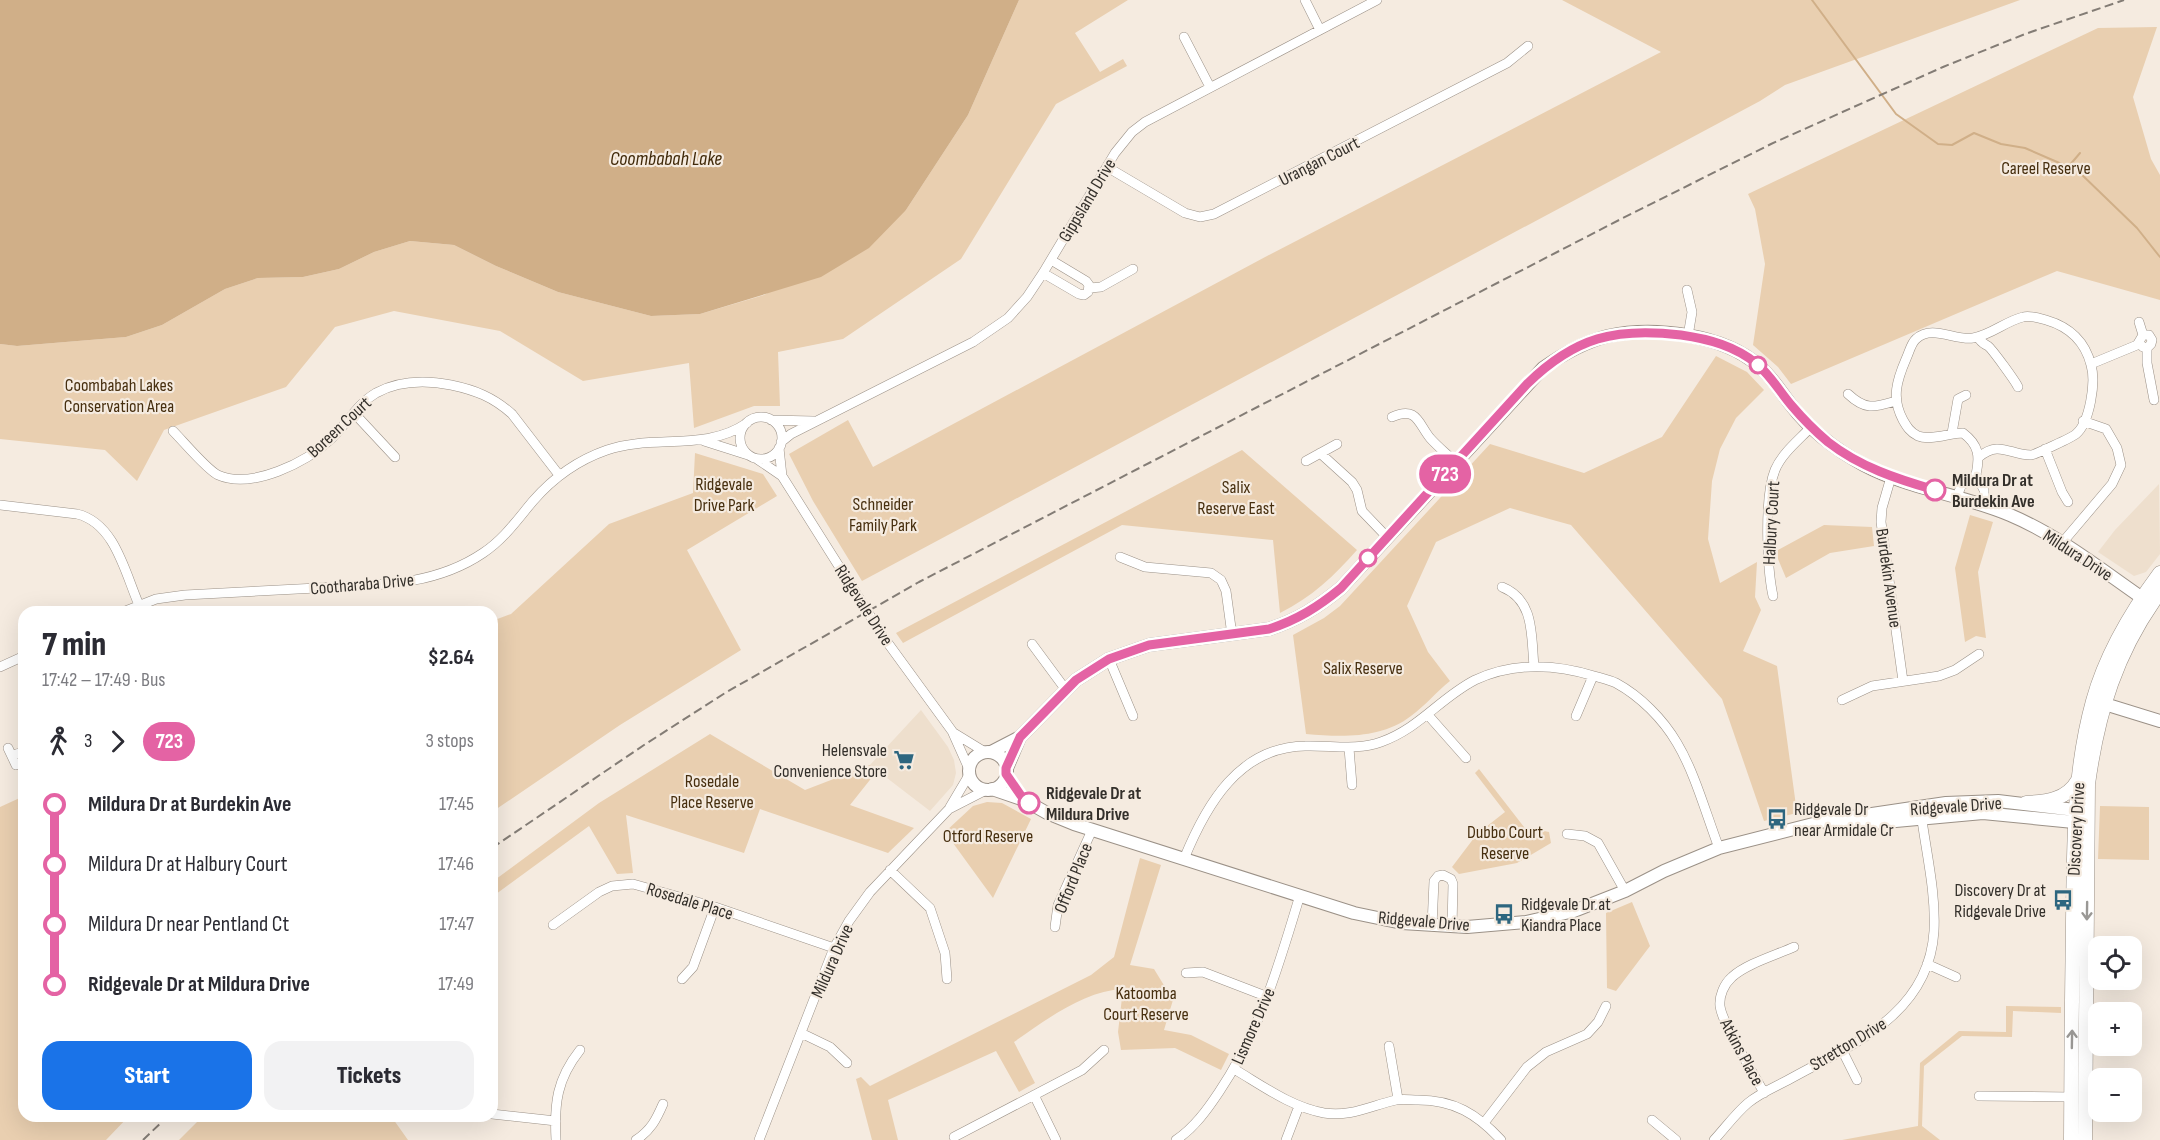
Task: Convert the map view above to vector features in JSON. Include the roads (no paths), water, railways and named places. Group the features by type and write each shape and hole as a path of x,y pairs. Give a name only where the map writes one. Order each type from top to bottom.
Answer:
{"main road":[{"name":"Discovery Drive","path":"2085,1140 2082,817 2078,778 2084,736 2098,702 2115,644 2146,601 2160,573"},
{"name":"Discovery Drive","path":"2146,601 2160,592"},
{"name":"Discovery Drive","path":"2071,1140 2082,817 2098,702"},
{"path":"2026,803 2048,801 2064,795 2073,789 2078,778"}],"street":[{"path":"1305,0 1320,30"},
{"name":"Gippsland Drive","path":"780,445 791,434 985,335 1008,318 1019,307 1043,273 1123,142 1145,122 1377,0"},
{"path":"1184,37 1210,87"},
{"name":"Urangan Court","path":"1107,167 1185,213 1200,217 1214,214 1507,63 1528,46"},
{"path":"1051,260 1086,281 1090,288"},
{"path":"1043,273 1079,294 1086,294 1090,288 1101,286 1133,269"},
{"path":"1687,290 1692,312 1688,336"},
{"path":"1979,457 1990,450 2001,447 2032,455 2075,435 2084,421 2094,383 2088,354 2073,333 2051,322 2026,316 1971,339 1934,332 1916,339 1899,376 1895,393 1902,417 1910,431 1921,437 1963,433 1973,441 1979,457 1976,475 1984,490 1984,506"},
{"path":"2139,322 2148,340 2147,363 2154,400"},
{"path":"1988,346 1996,342 1992,331"},
{"name":"Mildura Drive","path":"988,752 1020,737 1076,680 1109,659 1149,645 1232,635 1280,626 1316,609 1341,588 1543,368 1574,349 1606,337 1626,333 1650,332 1688,336 1721,344 1742,354 1758,365 1811,427 1844,453 1891,477 1984,506 2031,525 2062,543 2146,601"},
{"path":"1978,337 2014,377 2018,387"},
{"path":"2091,364 2148,340"},
{"name":"Boreen Court","path":"172,431 217,475 230,478 253,478 286,469 310,456 332,439 354,413 375,394 405,383 436,382 469,389 494,399 512,414 559,476"},
{"path":"1848,394 1865,406 1876,407 1896,401"},
{"path":"1952,433 1958,399 1966,395"},
{"path":"354,413 395,457"},
{"path":"1392,417 1406,413 1412,415 1420,421 1432,440 1455,462"},
{"path":"758,417 771,420 779,429 780,445 769,457 753,457 745,452 740,440 747,423 758,417"},
{"name":"Gippsland Drive","path":"771,420 816,422"},
{"path":"2062,543 2073,527 2112,484 2121,465 2117,448 2106,429 2084,421"},
{"name":"Cootharaba Drive","path":"139,605 156,599 185,595 384,584 425,579 462,565 498,542 532,502 559,476 587,458 621,446 702,440 734,432 747,423"},
{"name":"Halbury Court","path":"1773,596 1767,571 1771,484 1781,458 1811,427"},
{"name":"Cootharaba Drive","path":"702,440 753,457"},
{"path":"1306,461 1336,444"},
{"name":"Ridgevale Drive","path":"780,445 782,476"},
{"path":"2044,449 2068,502"},
{"path":"1320,453 1352,482 1357,490 1362,511 1387,537"},
{"name":"Ridgevale Drive","path":"753,457 782,476 882,635 952,731 969,772"},
{"path":"1957,497 1961,486 1976,475"},
{"name":"Burdekin Avenue","path":"1891,477 1882,508 1881,522 1903,681"},
{"path":"0,505 77,514 87,516 96,522 111,539 139,605"},
{"path":"1120,557 1145,567 1212,573 1221,580 1226,591 1232,635"},
{"path":"1502,587 1518,597 1525,607 1529,618 1534,666"},
{"path":"1032,644 1066,690"},
{"path":"1842,700 1872,686 1939,676 1955,670 1979,654"},
{"path":"0,667 18,659"},
{"path":"1109,659 1133,716"},
{"path":"1184,859 1194,834 1223,786 1249,764 1275,751 1302,746 1349,748 1378,744 1411,728 1453,693 1476,680 1503,671 1534,666 1558,667 1615,682 1657,716 1678,744 1688,765 1719,848"},
{"path":"1576,716 1593,676"},
{"path":"2098,702 2160,721"},
{"path":"1428,715 1466,758"},
{"name":"Ridgevale Drive","path":"952,731 988,752"},
{"name":"Mildura Drive","path":"1006,771 1020,737"},
{"path":"1349,748 1352,785"},
{"path":"988,752 1001,757 1006,771 1001,784 989,789 975,785 969,772 974,757 988,752"},
{"path":"12,756 18,754"},
{"name":"Ridgevale Drive","path":"1006,771 1024,800"},
{"name":"Mildura Drive","path":"759,1140 834,948 858,907 949,809 969,772"},
{"name":"Mildura Drive","path":"949,809 989,789"},
{"name":"Ridgevale Drive","path":"989,789 1024,800 1062,819 1092,830 1376,918 1402,923 1452,927 1495,926 1553,917 1602,901 1719,848 1825,820 1921,813 2082,817"},
{"name":"Ridgevale Drive","path":"1921,813 1946,803 1998,801 2026,803 2082,817"},
{"name":"Stretton Drive","path":"1714,1140 1748,1103 1885,1024 1915,989 1927,964 1932,945 1934,915 1921,813"},
{"name":"Offord Place","path":"1055,927 1058,905 1092,830"},
{"path":"1567,834 1585,836 1598,843 1625,891"},
{"path":"890,870 930,908 945,953 947,979"},
{"path":"1432,926 1434,881 1438,876 1443,875 1449,876 1452,881 1452,927"},
{"name":"Rosedale Place","path":"553,925 599,892 612,886 643,885 834,948"},
{"name":"Lismore Drive","path":"1176,1140 1199,1119 1234,1069 1257,1025 1300,895"},
{"path":"682,979 693,967 715,907"},
{"name":"Atkins Place","path":"1764,1093 1725,1020 1720,998 1727,982 1740,971 1794,947"},
{"path":"1927,964 1956,976"},
{"path":"1186,973 1203,972 1268,997"},
{"path":"1484,1123 1527,1067 1546,1052 1587,1034 1598,1022 1606,1006"},
{"path":"801,1033 830,1047 847,1063"},
{"path":"1389,1046 1398,1100"},
{"path":"556,1140 556,1121 562,1078 567,1066 580,1050"},
{"path":"954,1137 1082,1070 1104,1050"},
{"path":"1842,1050 1857,1080"},
{"path":"1234,1069 1299,1106 1326,1113 1365,1111 1398,1100 1444,1101 1467,1110 1501,1140"},
{"path":"1034,1095 1056,1140"},
{"path":"1979,1096 2071,1097"},
{"path":"636,1140 647,1133 655,1123 663,1104"},
{"path":"1286,1140 1299,1106"},
{"path":"498,1115 556,1121"},
{"path":"1652,1120 1676,1140"}],"water":[{"name":"Coombabah Lake","path":"0,0 1019,0 968,115 906,210 869,248 821,277 700,314 651,316 558,292 496,266 454,245 410,241 374,252 339,269 303,277 258,278 225,289 162,325 126,337 17,346 0,344"}],"waterway":[{"path":"1812,0 1896,114 1938,144 1952,145 1974,133 2001,144 2025,148 2078,171 2137,228 2160,257"},
{"path":"2069,166 2080,153"}],"railway":[{"path":"498,844 725,693 919,582 1621,219 1771,144 1943,67 2025,34 2124,0"},
{"path":"143,1140 162,1122"}],"place":[{"name":"Mildura Dr at Burdekin Ave","path":"1935,490"},
{"name":"Helensvale Convenience Store","path":"904,760"},
{"name":"Ridgevale Dr at Mildura Drive","path":"1029,803"},
{"name":"Ridgevale Dr near Armidale Cr","path":"1777,819"},
{"name":"Discovery Dr at Ridgevale Drive","path":"2063,900"},
{"name":"Ridgevale Dr at Kiandra Place","path":"1504,914"}],"park label":[{"name":"Careel Reserve","path":"2046,168"},
{"name":"Coombabah Lakes Conservation Area","path":"119,395"},
{"name":"Ridgevale Drive Park","path":"724,494"},
{"name":"Salix Reserve East","path":"1236,497"},
{"name":"Schneider Family Park","path":"883,514"},
{"name":"Salix Reserve","path":"1363,668"},
{"name":"Rosedale Place Reserve","path":"712,791"},
{"name":"Otford Reserve","path":"988,836"},
{"name":"Dubbo Court Reserve","path":"1505,842"},
{"name":"Katoomba Court Reserve","path":"1146,1003"}]}
